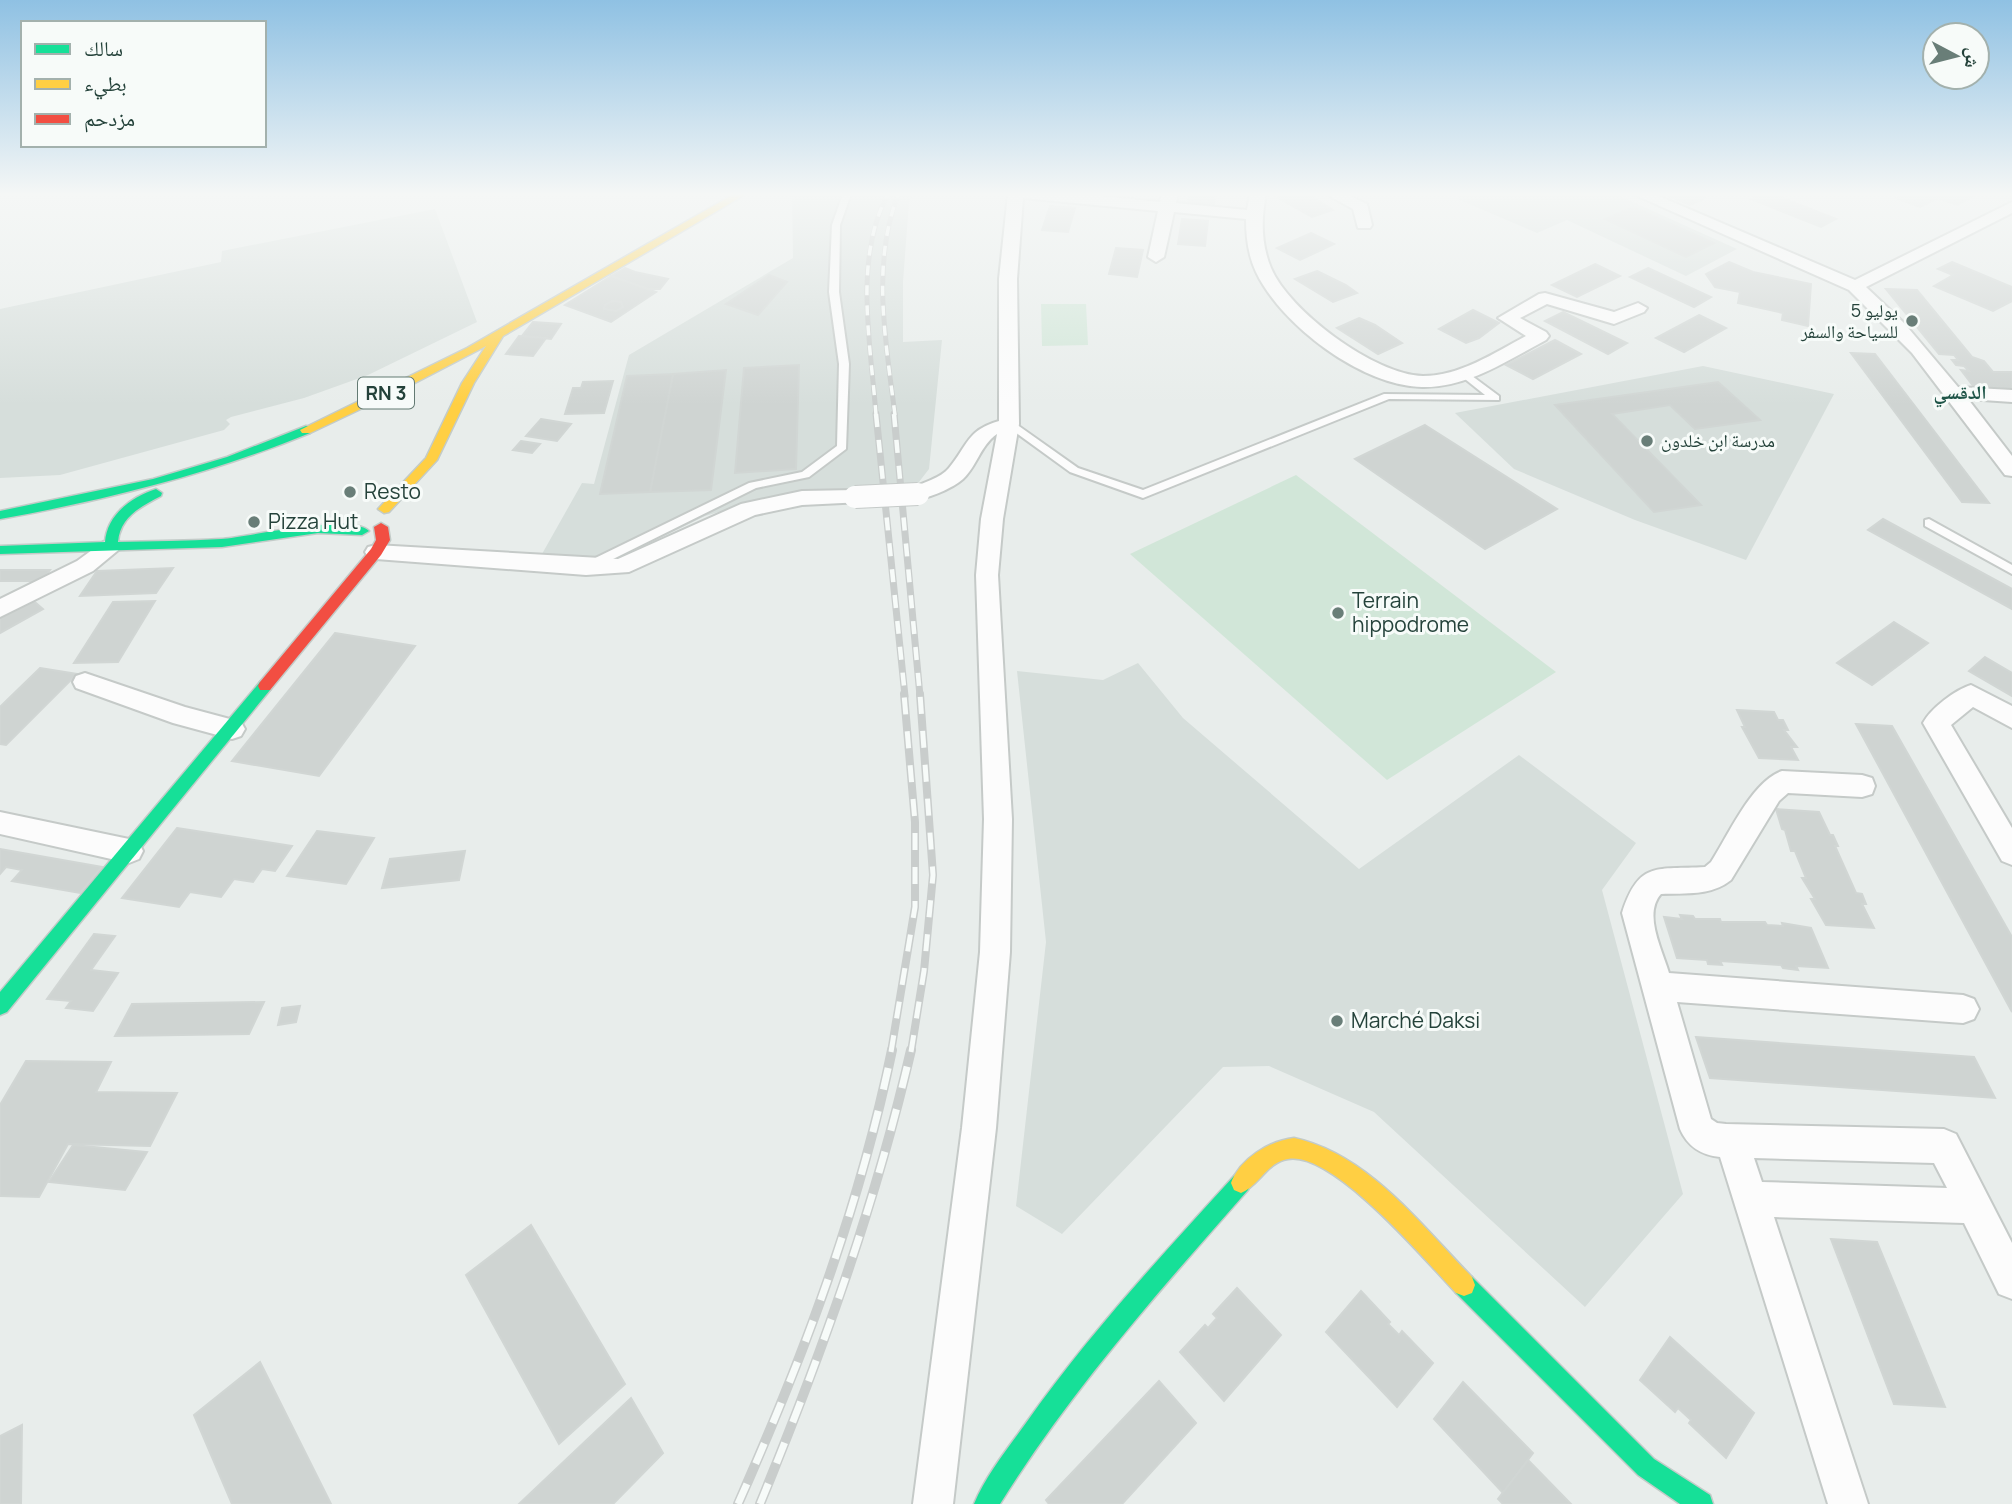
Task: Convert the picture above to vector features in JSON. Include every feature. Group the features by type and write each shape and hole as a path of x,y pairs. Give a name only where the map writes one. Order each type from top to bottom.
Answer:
{"main road":[{"name":"RN 3","path":"0,501 81,488 226,449 304,418 423,362 597,264"},
{"name":"RN 3","path":"0,515 75,503 200,471 283,441 356,408 499,334 620,264"},
{"path":"318,529 363,512 384,509 431,460 468,383 499,334"},
{"path":"111,547 110,532 113,522 131,506 200,471"},
{"path":"0,550 222,542 318,529 362,531 381,527 390,516 384,509"},
{"path":"362,531 353,526 354,519 363,512"},
{"path":"0,1006 376,552 383,540 381,527"},
{"path":"986,1504 1013,1455 1065,1383 1248,1176 1257,1166 1281,1150 1303,1149 1335,1163 1369,1191 1646,1467 1700,1504"}],"street":[{"path":"933,1504 979,1128 995,953 998,819 987,575 992,519 1009,424 1009,264"},
{"path":"1261,264 1283,298 1323,339 1361,363 1392,376 1421,381 1444,380 1464,373 1540,337 1507,318 1545,298 1589,309 1614,319 1638,308"},
{"path":"1805,264 1856,286 1876,303 1952,392 2012,470"},
{"path":"1856,286 1899,264"},
{"path":"1952,392 2012,396"},
{"path":"376,552 586,567 621,567 749,509 802,498 918,494 955,475 978,439 989,430 1009,424"},
{"path":"0,610 85,566 111,547"},
{"path":"85,682 181,716 232,729"},
{"path":"2012,718 1971,694 1936,723 2012,853"},
{"path":"1862,786 1782,782 1769,793 1721,871 1711,878 1654,882 1643,894 1637,913 1697,1129 1710,1139 1727,1141 1944,1146 2012,1281"},
{"path":"0,823 129,851"},
{"path":"1657,986 1963,1009"},
{"path":"1727,1141 1732,1142 1847,1504"},
{"path":"1750,1199 1973,1206"}],"lane":[{"path":"586,567 753,485 805,475 842,447 844,364 834,292 835,264"},
{"path":"1009,424 1074,470 1143,494 1388,396 1495,398 1464,373"},
{"path":"1928,523 2012,570"}],"shaded area":[{"path":"211,264 456,264 477,322 368,375 304,398 231,417 226,420 230,424 224,430 60,475 0,478 0,309"},
{"path":"783,264 904,264 903,342 942,340 929,469 912,491 777,495 705,516 614,561 542,554 582,483 594,484 629,355"},
{"path":"1661,264 1708,264 1686,276"},
{"name":"مدرسة ابن خلدون","path":"1703,366 1834,394 1746,560 1635,520 1514,469 1455,413"},
{"name":"Marché Daksi","path":"1138,663 1183,718 1359,869 1519,755 1636,843 1602,890 1683,1194 1585,1307 1374,1112 1269,1066 1223,1067 1062,1234 1016,1206 1046,942 1017,671 1103,680"}],"green space":[{"path":"1041,304 1086,304 1088,345 1042,346"},
{"name":"Terrain hippodrome","path":"1296,475 1556,672 1387,780 1130,554"}],"building":[{"path":"1112,264 1140,264 1137,277 1109,274"},
{"path":"1595,264 1620,276 1577,297 1552,285"},
{"path":"1725,264 1734,264 1753,272 1811,284 1808,326 1782,320 1783,313 1738,303 1740,292 1715,287 1706,274"},
{"path":"1948,264 1957,264 2012,287 2012,301 1993,311 1934,286 1953,275 1938,269"},
{"path":"625,268 668,279 660,289 648,289 611,276"},
{"path":"1648,268 1711,297 1694,307 1630,277"},
{"path":"1317,271 1357,293 1333,302 1295,279"},
{"path":"769,275 787,282 758,315 726,304"},
{"path":"611,276 656,292 611,322 565,305"},
{"path":"1886,289 1917,290 1972,357 1984,361 1993,372 2012,372 2012,389 1974,387 1961,370 1969,371 1964,366 1956,365 1952,360 1958,360 1954,355 1939,354"},
{"path":"612,301 621,302 623,307 616,311 604,309 605,305"},
{"path":"1473,310 1499,323 1479,338 1466,343 1439,329"},
{"path":"1563,312 1627,343 1608,354 1545,321"},
{"path":"1699,315 1726,328 1684,352 1656,338"},
{"path":"1359,318 1402,343 1378,354 1337,328"},
{"path":"533,322 561,324 551,339 522,336"},
{"path":"519,336 546,338 533,356 506,354"},
{"path":"1555,340 1581,354 1533,379 1506,365"},
{"path":"1851,353 1875,354 1989,503 1962,502"},
{"path":"799,365 796,469 735,473 744,368"},
{"path":"726,370 711,490 650,492 673,374"},
{"path":"673,374 650,492 600,494 627,376"},
{"path":"613,381 604,413 565,414 573,388 581,388 583,382"},
{"path":"1718,382 1760,420 1695,429 1670,405 1612,414 1701,505 1654,512 1555,405"},
{"path":"541,419 571,424 557,441 526,436"},
{"path":"1425,425 1557,509 1485,549 1355,459"},
{"path":"521,441 540,444 532,453 513,450"},
{"path":"1883,519 2012,589 2012,609 1868,530"},
{"path":"173,568 156,593 80,596 97,571"},
{"path":"0,570 50,570 42,581 0,581"},
{"path":"29,597 43,609 0,633 0,612"},
{"path":"155,601 118,662 74,663 113,602"},
{"path":"1894,622 1928,643 1872,685 1837,663"},
{"path":"335,633 415,646 319,776 232,761"},
{"path":"1985,657 2012,673 2012,696 1969,671"},
{"path":"40,668 77,674 6,745 0,744 0,707"},
{"path":"1737,710 1774,712 1778,720 1783,720 1788,730 1784,730 1797,747 1791,747 1798,760 1759,758 1742,727 1745,727"},
{"path":"1856,724 1892,726 2012,937 2012,1012"},
{"path":"1776,809 1819,812 1830,835 1833,835 1838,846 1835,846 1856,893 1862,894 1866,904 1862,904 1874,928 1826,925 1811,899 1815,899 1802,878 1806,878 1795,851 1791,851"},
{"path":"177,828 292,846 275,871 262,869 253,882 234,879 221,897 190,892 179,907 122,898"},
{"path":"317,831 374,838 346,884 287,876"},
{"path":"0,849 102,867 80,893 12,881 22,870 6,867 0,874"},
{"path":"465,851 459,880 382,888 390,859"},
{"path":"1680,915 1693,916 1695,919 1720,919 1721,922 1765,922 1767,925 1783,926 1782,923 1811,928 1828,968 1796,966 1798,970 1783,968 1781,965 1720,961 1722,965 1708,964 1707,960 1677,958 1664,917 1682,919"},
{"path":"94,934 115,936 91,970 118,973 93,1011 66,1008 71,1001 47,999"},
{"path":"264,1002 249,1034 115,1036 132,1004"},
{"path":"300,1006 296,1022 278,1025 282,1008"},
{"path":"1696,1037 1974,1057 1995,1098 1710,1078"},
{"path":"26,1061 111,1062 96,1092 177,1093 150,1146 68,1144 39,1197 0,1196 0,1105"},
{"path":"73,1145 147,1152 125,1190 49,1182"},
{"path":"531,1225 625,1384 559,1444 466,1275"},
{"path":"1831,1239 1877,1242 1945,1407 1894,1404"},
{"path":"1237,1288 1281,1335 1224,1401 1180,1352 1205,1325 1208,1328 1217,1318 1213,1314"},
{"path":"1361,1291 1399,1335 1402,1331 1433,1363 1397,1407 1326,1332"},
{"path":"1670,1337 1754,1413 1726,1458 1689,1423 1691,1420 1678,1408 1675,1412 1640,1380"},
{"path":"260,1362 331,1504 232,1504 194,1415"},
{"path":"1159,1381 1196,1423 1122,1504 1049,1504 1046,1500"},
{"path":"1463,1382 1533,1453 1503,1493 1434,1419"},
{"path":"631,1398 663,1453 613,1504 519,1504"},
{"path":"22,1425 21,1504 0,1504 0,1436"},
{"path":"1528,1460 1571,1504 1503,1504 1498,1499"}],"railway":[{"path":"869,264 868,331 876,415"},
{"path":"884,264 885,332 895,415"},
{"path":"876,414 905,696"},
{"path":"894,414 920,696"},
{"path":"891,1052 915,907 915,822 904,694"},
{"path":"911,1052 924,971 933,875 920,694"},
{"path":"738,1504 807,1337 846,1225 879,1109 892,1050"},
{"path":"760,1504 845,1280 881,1166 911,1050"}],"traffic: fast":[{"path":"0,515 156,482 269,446 306,430"},
{"path":"111,547 115,527 124,513 156,493"},
{"path":"0,550 222,543 318,529 362,531"},
{"path":"0,1006 265,686"},
{"path":"986,1504 1074,1378 1241,1183"},
{"path":"1464,1285 1646,1467 1701,1504"}],"traffic: slow":[{"path":"306,430 471,350 620,264"},
{"path":"384,509 431,460 468,383 499,334"},
{"path":"1241,1183 1264,1160 1278,1151 1294,1148 1314,1152 1336,1164 1384,1203 1464,1285"}],"traffic: jam":[{"path":"265,686 376,552 383,540 381,527"}],"place":[{"name":"5 يوليو للسياحة والسفر","path":"1912,321"},
{"name":"مدرسة ابن خلدون","path":"1647,441"},
{"name":"Resto","path":"350,492"},
{"name":"Pizza Hut","path":"254,522"},
{"name":"Terrain hippodrome","path":"1338,613"},
{"name":"Marché Daksi","path":"1337,1021"}],"district":[{"name":"الدقسي","path":"1960,392"}]}
